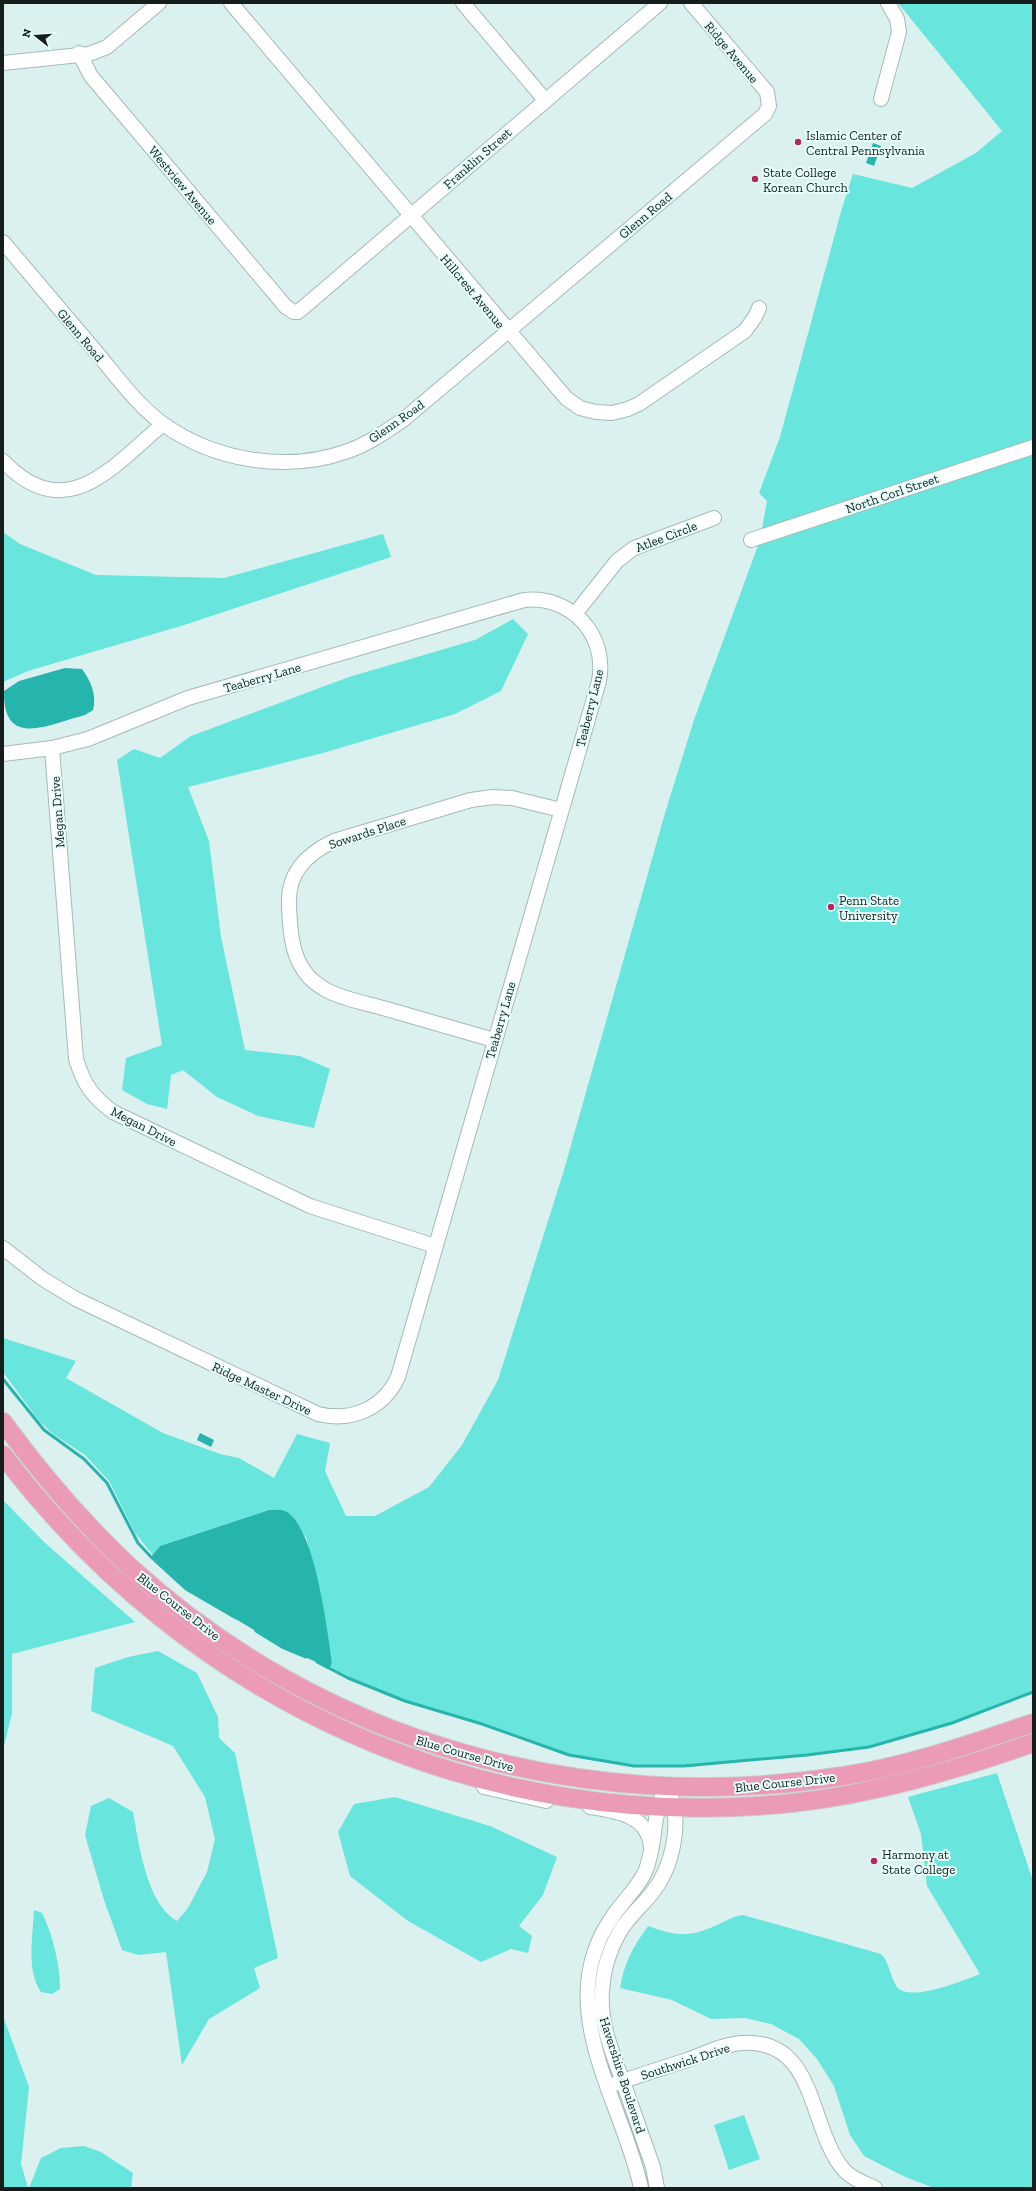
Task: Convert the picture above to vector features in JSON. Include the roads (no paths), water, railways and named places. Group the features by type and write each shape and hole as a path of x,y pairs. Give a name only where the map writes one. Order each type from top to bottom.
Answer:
{"main road":[{"name":"Blue Course Drive","path":"3,1422 69,1505 130,1567 183,1612 212,1633 285,1679 316,1696 380,1725 463,1754 566,1777 618,1784 667,1788 750,1786 843,1776 925,1758 1033,1723"},
{"name":"Blue Course Drive","path":"3,1454 33,1493 79,1545 118,1582 171,1627 227,1667 287,1702 359,1737 413,1758 479,1779 547,1794 601,1802 667,1806 758,1806 826,1799 907,1782 944,1773 1033,1743"}],"street":[{"path":"3,63 95,53 107,47 159,3"},
{"name":"Hillcrest Avenue","path":"231,3 507,331 566,398 574,404 588,410 612,413 639,404 744,331 755,318 759,308"},
{"path":"463,3 545,100"},
{"name":"Franklin Street","path":"294,312 302,309 660,3"},
{"name":"Ridge Avenue","path":"691,3 767,92 769,102"},
{"path":"881,99 899,32 897,19 888,3"},
{"name":"Westview Avenue","path":"79,54 91,76 281,301 294,312"},
{"name":"Glenn Road","path":"3,242 125,386 163,424 208,449 254,461 291,462 320,458 348,451 378,437 403,420 765,114 769,102"},
{"path":"3,461 29,484 44,490 58,491 74,488 88,484 101,476 163,424"},
{"name":"North Corl Street","path":"751,540 1033,447"},
{"name":"Atlee Circle","path":"575,614 617,561 634,548 714,518"},
{"name":"Teaberry Lane","path":"3,754 52,748 110,732 188,698 524,600 543,600 554,602 575,614 586,624 597,642 601,673 435,1246"},
{"name":"Megan Drive","path":"52,748 76,1059 82,1078 89,1090 113,1112 310,1206 435,1246"},
{"name":"Sowards Place","path":"494,1040 342,996 315,983 303,970 295,954 289,912 290,889 301,865 310,854 334,841 471,800 493,797 512,798 561,810"},
{"name":"Ridge Master Drive","path":"3,1248 43,1279 76,1300 318,1414 338,1417 366,1411 382,1399 394,1384 435,1246"},
{"path":"413,1758 479,1786 519,1796 621,1812 632,1816 642,1824 647,1833 651,1856"},
{"name":"Havershire Boulevard","path":"657,2188 653,2167 603,2018 603,1978 619,1932 652,1893 663,1874 672,1846 667,1806 660,1798 667,1788"},
{"name":"Havershire Boulevard","path":"641,2188 631,2151 590,2030 587,2005 588,1979 595,1952 605,1928 638,1885 651,1856 667,1806"},
{"name":"Southwick Drive","path":"609,2086 730,2045 754,2043 767,2046 791,2060 800,2071 827,2140 838,2162 850,2175 875,2188"}],"waterway":[{"path":"3,1379 44,1430 84,1459 107,1483 138,1543 151,1557 186,1589 236,1618"},
{"path":"256,1631 282,1647 306,1657"},
{"path":"317,1662 348,1678 405,1701 482,1724 569,1755 634,1766 684,1766 807,1755 869,1747 952,1723 1033,1692"}],"place":[{"name":"Islamic Center of Central Pennsylvania","path":"798,142"},
{"name":"State College Korean Church","path":"755,179"},
{"name":"Penn State University","path":"831,907"},
{"name":"Harmony at State College","path":"874,1861"}]}
